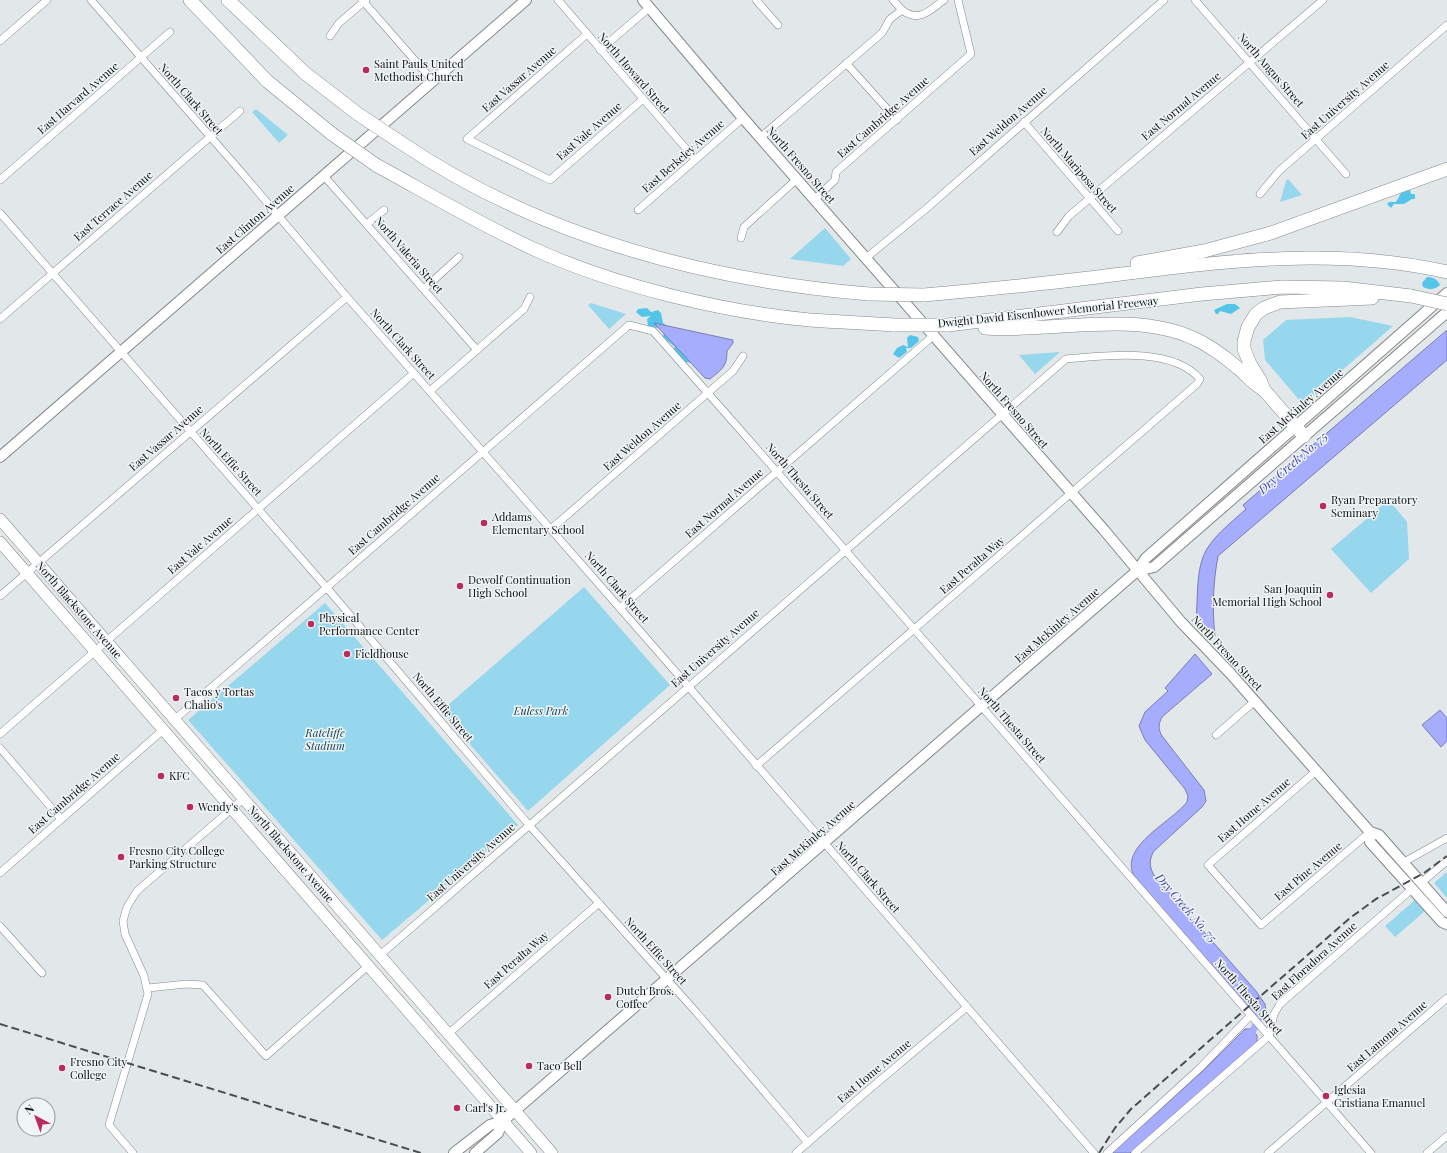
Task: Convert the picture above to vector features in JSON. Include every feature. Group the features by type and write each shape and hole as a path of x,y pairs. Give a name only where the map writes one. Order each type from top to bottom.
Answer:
{"highway":[{"name":"Dwight David Eisenhower Memorial Freeway","path":"190,0 267,81 332,134 376,165 482,223 537,250 606,276 684,298 745,310 809,320 894,325 948,325 1202,294 1282,287 1343,288 1411,296 1447,304"},
{"path":"228,0 306,74 358,114 425,158 511,205 557,226 607,243 696,268 733,276 830,291 869,294 924,295 990,289 1253,259 1331,257 1387,262 1443,271"},
{"path":"990,289 1204,250 1271,232 1447,169"},
{"path":"1300,431 1264,390 1260,380 1250,364 1244,349 1244,341 1252,320 1264,308 1280,302 1411,296"},
{"path":"948,325 994,328 1129,324 1167,329 1194,338 1208,346 1237,367 1255,385 1264,390"}],"main road":[{"name":"East Clinton Avenue","path":"0,457 526,0"},
{"name":"North Fresno Street","path":"646,4 743,118 1071,493 1137,571 1255,701 1316,771 1412,889 1442,922 1447,924"},
{"name":"East McKinley Avenue","path":"1300,431 1447,293"},
{"name":"East McKinley Avenue","path":"454,1153 490,1124 503,1121 515,1111 982,707 1137,571 1146,558 1447,312"},
{"name":"North Blackstone Avenue","path":"0,519 552,1153"},
{"name":"North Blackstone Avenue","path":"0,542 531,1153"},
{"path":"128,690 138,692 165,719 171,721 174,720"},
{"path":"163,730 170,728 174,730 193,751 223,776"},
{"name":"North Fresno Street","path":"1370,837 1379,835 1447,912"},
{"path":"1370,837 1409,881 1417,884 1422,882"},
{"path":"331,924 349,932 366,952 379,956"},
{"path":"368,966 377,966 400,990 432,1016"},
{"path":"381,981 416,1011 436,1033 442,1036 448,1034"},
{"name":"East McKinley Avenue","path":"475,1153 498,1133 503,1121"}],"street":[{"path":"0,41 47,0"},
{"name":"North Clark Street","path":"91,0 347,297 620,608 1094,1153"},
{"name":"North Howard Street","path":"558,0 642,100 695,160"},
{"path":"756,0 778,24"},
{"path":"893,0 909,15 921,16 944,0"},
{"name":"East Cambridge Avenue","path":"815,199 835,180 836,172 971,54 958,0"},
{"name":"East Weldon Avenue","path":"866,258 927,208 1164,0"},
{"name":"North Angus Street","path":"1195,0 1346,174"},
{"name":"East Normal Avenue","path":"1057,232 1069,216 1323,0"},
{"path":"330,36 339,23 364,1 433,81"},
{"path":"600,50 646,4"},
{"path":"761,137 882,33 890,19 902,10"},
{"name":"East University Avenue","path":"1260,194 1279,171 1447,25"},
{"name":"East Harvard Avenue","path":"0,180 170,32"},
{"name":"East Vassar Avenue","path":"550,180 467,139 587,34"},
{"path":"846,63 897,120"},
{"name":"East Yale Avenue","path":"550,180 642,100"},
{"name":"East Terrace Avenue","path":"0,319 240,111"},
{"name":"East Berkeley Avenue","path":"638,210 743,118"},
{"name":"North Mariposa Street","path":"1024,122 1118,231"},
{"name":"North Valeria Street","path":"324,176 478,350"},
{"path":"741,238 744,227 797,179"},
{"path":"367,224 384,210"},
{"name":"North Effie Street","path":"0,213 327,588 529,825 667,980 808,1143"},
{"path":"424,289 459,257"},
{"name":"East Vassar Avenue","path":"0,596 347,297"},
{"path":"430,391 524,309 530,297"},
{"name":"East Cambridge Avenue","path":"174,720 327,588 482,451 629,325"},
{"name":"North Thesta Street","path":"629,325 652,331 708,393 1252,1019 1269,1036 1371,1153"},
{"name":"East Normal Avenue","path":"620,608 933,336"},
{"name":"East Weldon Avenue","path":"551,529 733,371 743,356"},
{"name":"East Peralta Way","path":"756,766 1197,384 1200,379 1191,371 1179,365 1143,356 1066,359"},
{"name":"East University Avenue","path":"379,956 845,549 1066,359"},
{"name":"East Yale Avenue","path":"0,734 414,373"},
{"path":"1216,735 1255,701"},
{"name":"East Cambridge Avenue","path":"0,873 163,730"},
{"path":"0,748 61,819"},
{"name":"East Home Avenue","path":"1261,925 1208,865 1316,771"},
{"path":"133,1153 109,1125 147,1002 148,988 142,970 127,941 124,930 124,916 129,903 137,891 243,799"},
{"name":"East Pine Avenue","path":"1261,925 1370,837"},
{"path":"1404,862 1447,838"},
{"path":"1422,882 1447,861"},
{"name":"East Floradora Avenue","path":"1269,1036 1274,1014 1280,1004 1412,889"},
{"name":"East Peralta Way","path":"448,1034 599,903"},
{"path":"0,926 42,973"},
{"path":"148,988 186,984 203,985 266,1056 368,966"},
{"name":"East Lamona Avenue","path":"1268,1153 1447,998"},
{"name":"East Home Avenue","path":"796,1153 967,1007"},
{"path":"1107,1153 1252,1019"},
{"path":"1136,1153 1269,1036"},
{"path":"1427,1153 1447,1136"}],"green space":[{"path":"256,109 288,135 279,143 252,112"},
{"path":"1288,179 1302,195 1280,202 1286,181"},
{"path":"825,228 851,259 843,266 790,259"},
{"path":"591,303 626,314 609,329 588,305"},
{"path":"1350,317 1393,326 1307,401 1300,401 1265,360 1263,340 1286,320"},
{"path":"1060,352 1035,374 1019,355"},
{"path":"1389,500 1407,522 1409,559 1371,593 1331,549"},
{"name":"Euless Park","path":"584,587 670,685 528,811 441,711"},
{"name":"Ratcliffe Stadium","path":"325,603 518,825 382,940 188,720"},
{"path":"1447,872 1447,898 1434,883"},
{"path":"1415,900 1425,911 1395,937 1385,926"}],"shaded area":[{"path":"1410,190 1411,194 1415,194 1415,199 1412,199 1404,204 1394,204 1391,208 1387,204 1389,202 1396,202 1401,193"},
{"path":"1427,277 1435,279 1440,285 1432,289 1423,287 1422,283"},
{"path":"1227,304 1235,304 1240,308 1231,314 1220,311 1216,314 1214,310"},
{"path":"647,308 651,312 658,310 661,313 663,323 666,325 665,328 692,363 685,362 673,350 675,347 663,337 664,331 648,326 647,319 651,316 642,317 636,312 638,309"},
{"path":"910,335 918,337 919,341 911,348 906,348 907,352 899,358 893,354 897,348 903,345 908,347 907,338"}],"water":[{"path":"654,323 733,340 733,343 727,351 725,364 718,373 710,379 705,378"},
{"path":"1447,330 1447,360 1218,556 1214,596 1215,636 1212,636 1196,619 1199,572 1203,557 1211,543 1246,509 1243,505"},
{"path":"1195,654 1212,674 1163,716 1159,724 1159,728 1162,736 1204,790 1206,801 1202,807 1154,851 1150,860 1150,866 1154,875 1256,991 1265,1004 1267,1017 1264,1020 1258,1018 1137,880 1132,869 1132,858 1138,847 1147,837 1187,802 1188,796 1185,789 1145,740 1139,726 1145,712 1168,691 1165,688"},
{"path":"1440,710 1447,718 1447,741 1441,747 1422,725"},
{"path":"1245,1029 1251,1029 1257,1035 1257,1042 1251,1049 1130,1153 1112,1153 1205,1069"}],"waterway":[{"name":"Dry Creek No. 75","path":"1249,1039 1259,1018"}],"railway":[{"path":"1099,1153 1115,1128 1131,1109 1350,918 1376,899 1424,873 1447,856"},
{"path":"0,1024 421,1153"}],"place":[{"name":"Saint Pauls United Methodist Church","path":"366,70"},
{"name":"Ryan Preparatory Seminary","path":"1323,506"},
{"name":"Addams Elementary School","path":"484,523"},
{"name":"Dewolf Continuation High School","path":"460,586"},
{"name":"San Joaquin Memorial High School","path":"1330,595"},
{"name":"Physical Performance Center","path":"311,624"},
{"name":"Fieldhouse","path":"347,654"},
{"name":"Tacos y Tortas Chalio's","path":"176,698"},
{"name":"KFC","path":"161,776"},
{"name":"Wendy's","path":"190,807"},
{"name":"Fresno City College Parking Structure","path":"121,857"},
{"name":"Dutch Bros. Coffee","path":"608,997"},
{"name":"Taco Bell","path":"529,1066"},
{"name":"Fresno City College","path":"62,1068"},
{"name":"Iglesia Cristiana Emanuel","path":"1326,1096"},
{"name":"Carl's Jr.","path":"457,1108"}]}
